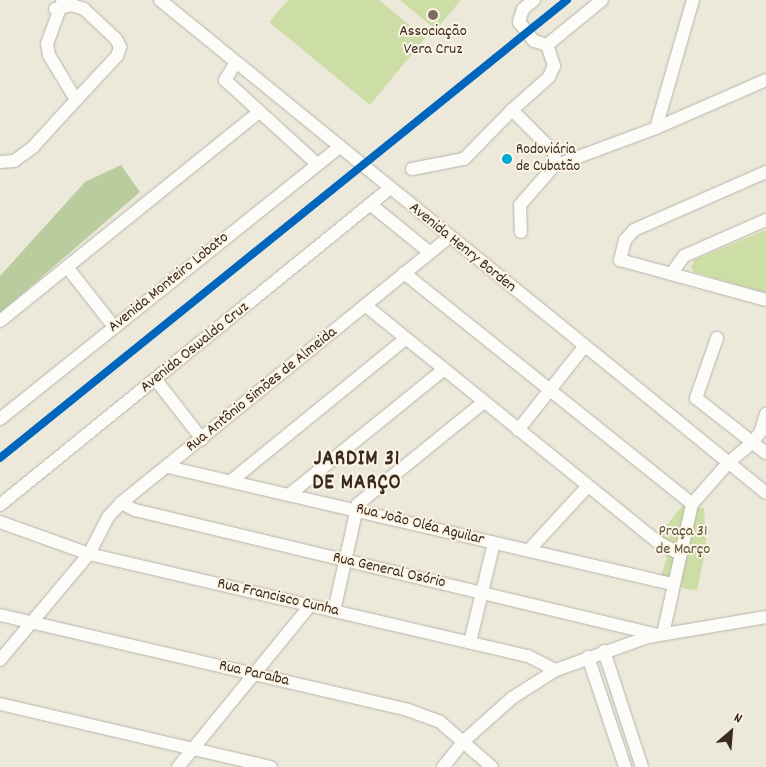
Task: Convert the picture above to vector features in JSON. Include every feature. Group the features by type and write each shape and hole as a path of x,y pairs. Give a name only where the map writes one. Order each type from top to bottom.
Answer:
{"street":[{"name":"Avenida Henry Borden","path":"160,0 338,148 766,493"},
{"path":"534,0 523,9 519,22 534,41 547,45"},
{"path":"547,45 602,0"},
{"path":"656,128 693,0"},
{"path":"0,162 14,160 33,148 117,56 120,48 116,39 84,9 72,5 57,7 49,34 49,55 76,100"},
{"path":"412,169 464,159 512,110 549,77 554,66 547,45"},
{"path":"235,64 225,80 316,163"},
{"path":"521,232 520,205 554,166 656,128 766,80"},
{"path":"512,110 555,153 554,166"},
{"path":"0,321 259,112"},
{"name":"Avenida Monteiro Lobato","path":"0,419 316,163 338,148"},
{"path":"766,172 634,230 625,240 620,260 766,300"},
{"name":"Avenida Oswaldo Cruz","path":"0,505 389,189"},
{"name":"Avenida Henry Borden","path":"370,204 430,252"},
{"path":"671,274 684,256 766,220"},
{"name":"Rua Antônio Simões de Almeida","path":"0,660 89,554 108,517 121,503 448,237"},
{"path":"67,267 114,327"},
{"path":"404,272 692,504"},
{"path":"365,305 658,542 680,554"},
{"path":"717,338 696,398 766,452"},
{"path":"231,481 405,339"},
{"path":"518,430 584,347"},
{"path":"290,494 443,370"},
{"path":"156,380 202,439"},
{"path":"334,611 358,504 484,402"},
{"path":"661,635 692,504 728,463 753,442 761,431 766,414"},
{"name":"Rua João Oléa Aguilar","path":"168,466 672,584"},
{"path":"529,550 588,486"},
{"name":"Rua General Osório","path":"121,503 135,510 661,635"},
{"name":"Rua Francisco Cunha","path":"0,522 89,554 528,656 556,670"},
{"path":"470,642 494,543"},
{"path":"178,767 310,606"},
{"name":"Rua Paraíba","path":"0,615 408,710 439,721 465,740 492,767"},
{"path":"443,767 465,740 512,698 556,670 604,651 661,635 766,617"},
{"path":"604,651 642,767"},
{"path":"588,657 625,767"},
{"path":"0,704 271,767"}],"green space":[{"path":"288,0 379,0 425,38 370,105 269,22"},
{"name":"Associação Vera Cruz","path":"400,0 461,0 436,30"},
{"path":"121,165 140,192 0,313 0,276 85,182"},
{"path":"766,230 766,293 694,272 691,267 694,260"},
{"name":"Praça 31 de Março","path":"682,506 704,508 706,548 697,590 685,589 661,576 667,557 652,544"}],"transit line":[{"path":"0,458 567,0"}],"place":[{"name":"Associação Vera Cruz","path":"433,15"},
{"name":"Rodoviária de Cubatão","path":"507,159"}],"district":[{"name":"JARDIM 31 DE MARÇO","path":"357,472"}]}
